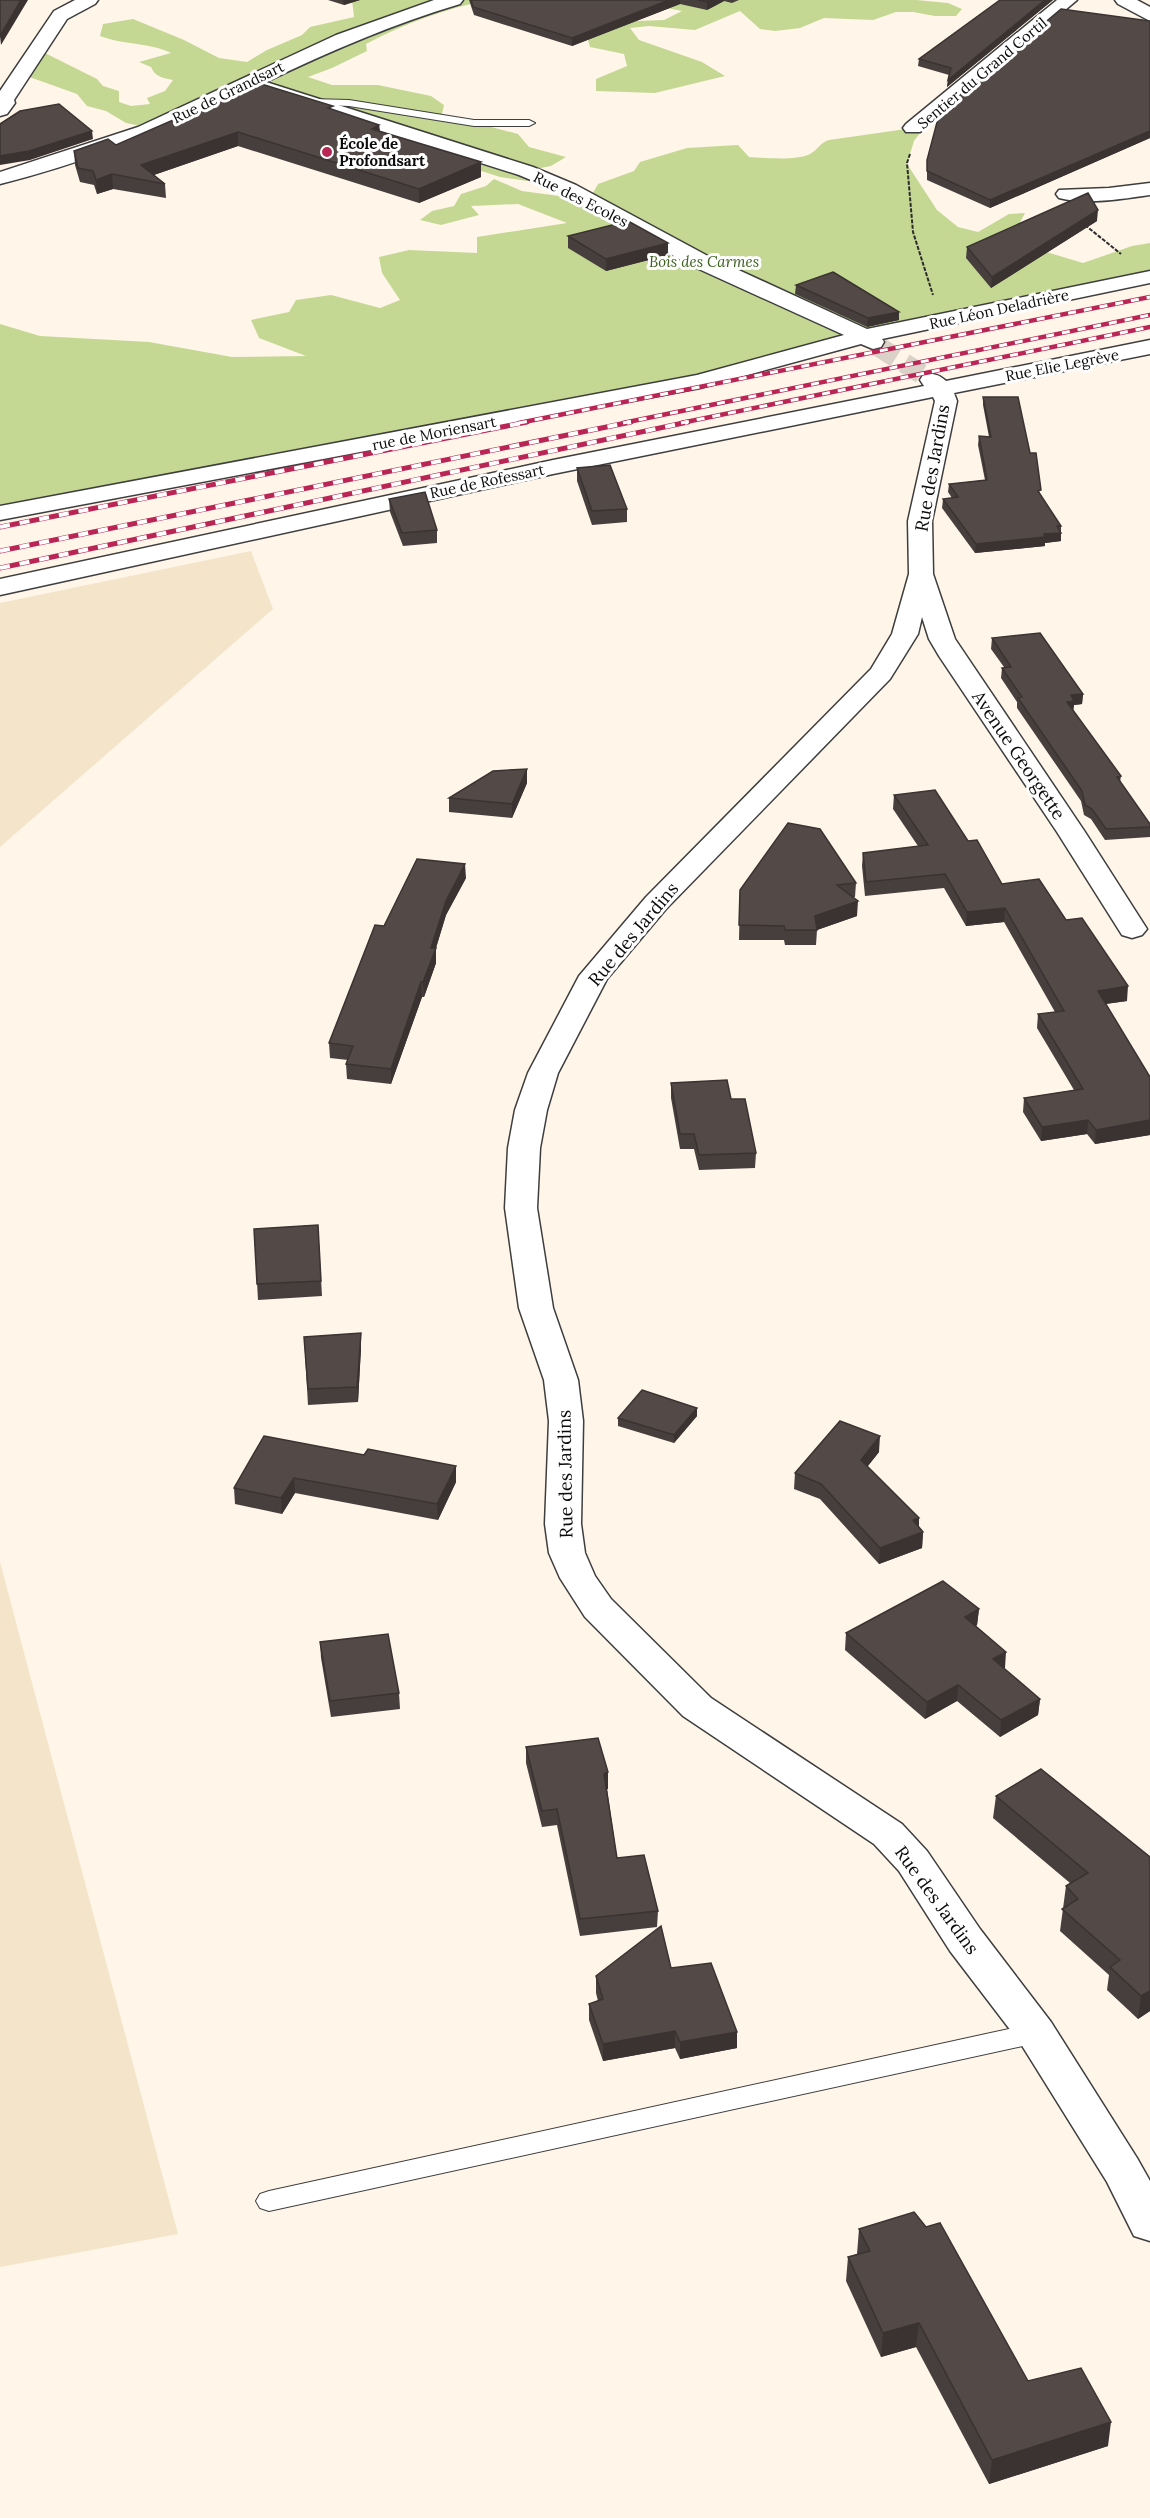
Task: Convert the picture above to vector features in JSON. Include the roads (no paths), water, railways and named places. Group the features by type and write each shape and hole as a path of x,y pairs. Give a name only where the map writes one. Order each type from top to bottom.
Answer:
{"street":[{"path":"0,110 5,103 4,100 60,15 89,0"},
{"name":"Rue de Grandsart","path":"0,178 124,140 392,17 454,0"},
{"name":"Sentier du Grand Cortil","path":"914,128 1068,0"},
{"path":"1124,0 1150,15"},
{"name":"Rue des Ecoles","path":"250,83 526,171 558,185 698,260 872,341"},
{"path":"1066,194 1109,194 1150,189"},
{"name":"Rue Léon Deladrière","path":"872,341 952,318 1150,277"},
{"name":"rue de Moriensart","path":"0,513 678,385 872,341"},
{"name":"Rue Elie Legrève","path":"974,382 1150,347"},
{"name":"Rue de Rofessart","path":"0,587 936,384 974,382"},
{"name":"Rue des Jardins","path":"936,384 946,401 920,521 921,574 905,634 881,673 663,894 594,975 543,1073 531,1110 524,1148 521,1208 536,1308 561,1380 566,1421 563,1524 567,1553 578,1578 598,1608 697,1707 888,1834 913,1861 965,1940 1036,2032 1122,2170 1150,2223"},
{"name":"Avenue Georgette","path":"921,574 942,639 952,656 1071,832 1132,929"}],"lane":[{"path":"310,102 349,103 474,123 529,123"},
{"path":"268,2201 1036,2032"}],"tunnel":[{"path":"879,347 931,380"}],"railway":[{"path":"519,423 1150,297"},
{"path":"623,423 1150,315"},
{"path":"681,423 1150,327"},
{"path":"0,527 527,422"},
{"path":"0,551 631,422"},
{"path":"0,568 688,422"}],"place":[{"name":"École de Profondsart","path":"327,152"}],"park label":[{"name":"Bois des Carmes","path":"704,261"}]}
